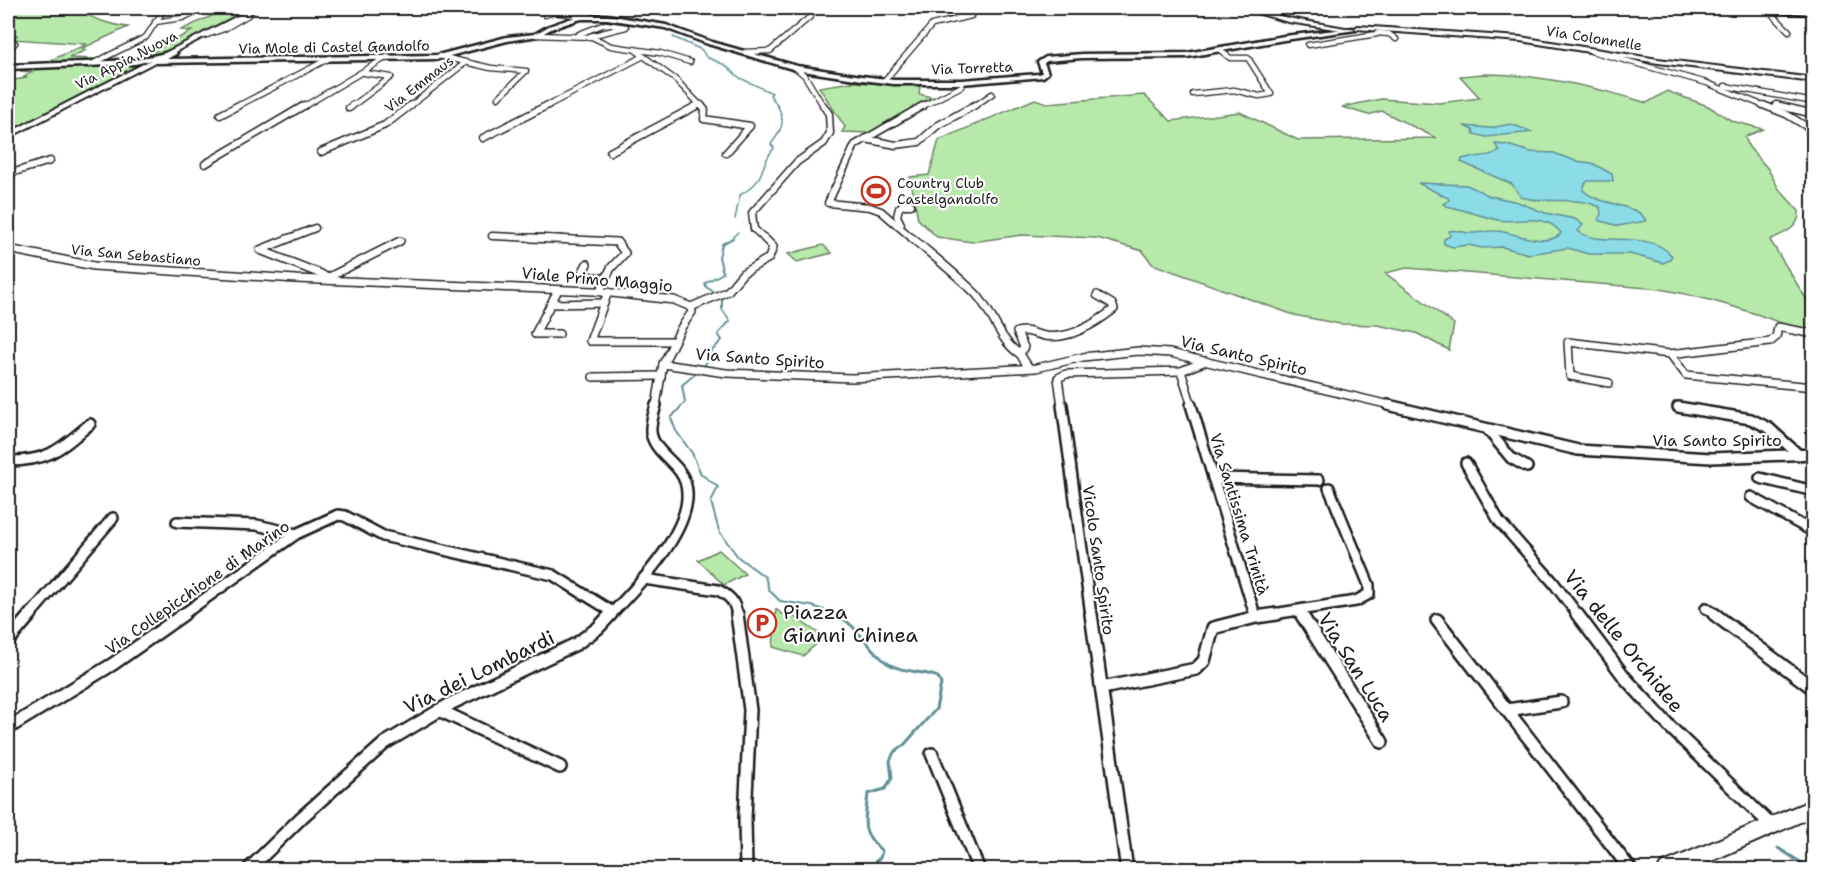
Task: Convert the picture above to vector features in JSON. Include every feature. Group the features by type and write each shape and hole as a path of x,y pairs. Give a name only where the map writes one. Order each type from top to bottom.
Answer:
{"main road":[{"name":"Via Appia Nuova","path":"8,136 257,8"},
{"name":"Via Colonnelle","path":"1243,8 1284,20 1376,33 1486,35 1576,46 1658,61 1814,80"},
{"path":"1668,870 1814,807"}],"street":[{"path":"80,8 100,8"},
{"path":"90,64 144,38 165,8"},
{"path":"155,22 182,18 206,8"},
{"path":"545,15 554,12 581,17 598,8"},
{"path":"884,81 932,25 971,16 893,8"},
{"path":"1748,8 1814,12"},
{"path":"1767,9 1789,31"},
{"path":"204,36 224,29 248,15"},
{"path":"745,52 769,51 811,16"},
{"name":"Via Mole di Castel Gandolfo","path":"154,61 439,56 507,39 536,35 551,27 581,17"},
{"name":"Via Torretta","path":"581,17 615,17 658,25 796,68 884,81 962,82 1028,78 1044,75 1041,61 1045,60 1085,56 1179,56 1351,29"},
{"path":"536,35 573,37 588,36 626,27 605,24 573,37"},
{"path":"1308,45 1376,33 1389,34 1396,39"},
{"path":"588,36 607,45 659,53 690,62"},
{"path":"8,38 15,43 8,49"},
{"path":"1576,46 1705,83 1786,114 1813,131"},
{"path":"634,49 641,52 642,57 673,76 700,104 705,111 705,119 750,126 726,153"},
{"path":"1193,94 1234,90 1259,96 1270,94 1248,58 1230,58 1220,50"},
{"path":"8,67 138,62 171,53"},
{"path":"439,56 491,69 526,71 498,98"},
{"path":"205,164 364,73 387,57"},
{"path":"483,138 642,57"},
{"path":"220,116 330,58"},
{"path":"121,79 142,64 138,62"},
{"name":"Via Emmaus","path":"321,152 385,125 465,63"},
{"path":"691,307 733,288 743,273 766,262 773,253 771,244 752,226 751,218 754,209 798,160 824,143 829,135 829,114 805,76 796,68"},
{"path":"485,74 491,69"},
{"path":"349,108 391,77 364,73"},
{"path":"1705,83 1814,102"},
{"path":"962,86 925,103 852,149 828,203 876,208 977,295 991,314 1010,348 1020,354 1029,368"},
{"path":"865,139 896,145 919,142 937,126 962,114 992,94"},
{"path":"1741,97 1814,114"},
{"path":"610,152 700,104"},
{"path":"8,174 50,160"},
{"path":"899,227 902,224 897,214 903,205"},
{"path":"315,228 260,250 290,260 325,279 400,241"},
{"path":"492,236 617,242 625,253 611,267 606,279 604,303 590,340 674,341"},
{"name":"Via San Sebastiano","path":"8,249 87,265 228,274"},
{"path":"587,264 581,275 606,279"},
{"name":"Viale Primo Maggio","path":"228,274 604,292 674,300 691,307 692,312 663,364 652,417 652,435 660,451 681,473 688,488 688,500 678,529 644,579"},
{"path":"558,290 534,334 559,334"},
{"path":"1020,354 1024,347 1017,334 1020,330 1047,336 1073,333 1114,310 1113,304 1097,296"},
{"path":"551,304 604,303"},
{"path":"1609,383 1570,376 1568,342 1670,354 1770,342 1776,337 1778,327 1814,334"},
{"name":"Via Santo Spirito","path":"663,364 700,370 852,378 1029,368 1100,354 1138,351 1170,353 1561,447 1594,452 1711,458 1814,454"},
{"path":"1670,354 1686,375 1814,387"},
{"path":"1181,371 1206,361"},
{"name":"Via Santissima Trinità","path":"1102,688 1196,669 1204,662 1213,628 1256,617 1181,371"},
{"name":"Vicolo Santo Spirito","path":"1127,870 1058,378 1066,374 1181,371"},
{"path":"593,377 661,376"},
{"path":"1677,407 1751,419 1769,428 1799,455"},
{"path":"8,461 22,461 52,455 90,424"},
{"path":"1487,429 1510,458 1527,467"},
{"name":"Via delle Orchidee","path":"1466,463 1502,526 1548,575 1632,686 1682,740 1772,826"},
{"path":"1213,478 1319,480"},
{"path":"1760,478 1814,491"},
{"path":"1256,617 1300,612 1359,601 1370,592 1329,488"},
{"path":"1751,497 1814,532"},
{"name":"Via Collepicchione di Marino","path":"8,728 113,664 296,534 334,516 343,516 383,536 553,575 613,612"},
{"path":"8,641 113,518"},
{"path":"177,522 249,524 279,528 296,534"},
{"path":"644,579 718,590 731,597 736,606 750,710 745,818 746,870"},
{"name":"Via dei Lombardi","path":"249,870 302,817 377,749 439,710 572,647 592,633 644,579"},
{"path":"1706,608 1814,688"},
{"name":"Via San Luca","path":"1300,612 1382,742"},
{"path":"1437,620 1631,870"},
{"path":"1507,710 1561,702"},
{"path":"439,710 560,767"},
{"path":"932,754 979,870"}],"green space":[{"path":"18,8 91,10 85,13 106,22 128,27 81,49 86,50 69,58 98,59 40,65 87,44 12,39 18,35 8,36 8,11"},
{"path":"233,8 253,8 152,57 101,64 103,59 143,57 192,31 181,30 218,13 199,11 222,12"},
{"path":"128,64 137,66 8,132 8,81 27,78 24,77 32,72 20,71 44,66"},
{"path":"1483,74 1524,76 1566,83 1647,103 1667,91 1708,106 1732,121 1763,129 1745,137 1749,147 1768,169 1779,189 1799,211 1799,217 1794,226 1770,240 1813,310 1813,332 1720,303 1660,289 1407,268 1385,273 1454,324 1449,350 1416,333 1377,325 1340,324 1294,315 1152,264 1143,251 1097,238 1022,235 972,242 937,237 918,219 910,177 929,175 939,140 1035,99 1047,103 1144,95 1171,121 1240,112 1298,140 1436,138 1382,111 1368,115 1342,107 1381,99 1439,103 1480,98 1460,76"},
{"path":"852,82 920,86 919,94 931,97 872,133 842,132 845,127 819,87"},
{"path":"823,245 832,253 797,262 788,254"},
{"path":"719,550 745,574 724,585 698,560"},
{"path":"776,609 782,614 790,614 824,637 803,656 773,647"}],"water":[{"path":"1511,124 1532,132 1486,137 1474,134 1473,130 1464,126 1490,128"},
{"path":"1495,144 1531,152 1554,153 1576,161 1592,163 1612,174 1613,181 1588,181 1583,190 1598,199 1635,211 1646,221 1618,226 1598,220 1601,214 1600,207 1590,203 1521,197 1512,184 1461,162 1462,159 1492,155 1500,151"},
{"path":"1418,183 1467,185 1490,196 1518,202 1545,213 1575,219 1583,225 1578,231 1587,236 1651,243 1672,256 1663,263 1630,254 1588,254 1568,248 1529,254 1502,247 1482,248 1468,245 1453,247 1444,244 1444,239 1450,236 1449,231 1452,230 1468,233 1497,231 1540,240 1555,238 1561,233 1554,226 1539,220 1498,220 1447,206 1443,204 1449,200 1448,198"}],"waterway":[{"path":"673,37 702,50 706,57 725,65 740,78 772,93 770,95 779,108 782,125 771,144 774,148 765,162 759,179 740,195 735,219"},
{"path":"731,239 738,232"},
{"path":"717,294 706,287 705,283 723,273 719,257 722,244 733,238"},
{"path":"703,367 709,359 709,354 722,340 718,334 730,321 722,309 722,297"},
{"path":"699,371 682,385 685,402 671,418 676,431 692,453 701,474 718,487 711,502 719,531 738,557 765,577 769,590 780,601 812,606 838,615"},
{"path":"835,614 850,624 887,663 938,677 941,684 936,709 904,745 894,752 890,761 892,778 885,789 868,794 865,826 870,837 882,851 880,858 865,870"},
{"path":"1778,848 1813,870"}],"place":[{"name":"Country Club Castelgandolfo","path":"876,191"},
{"name":"Piazza Gianni Chinea","path":"762,623"}]}
